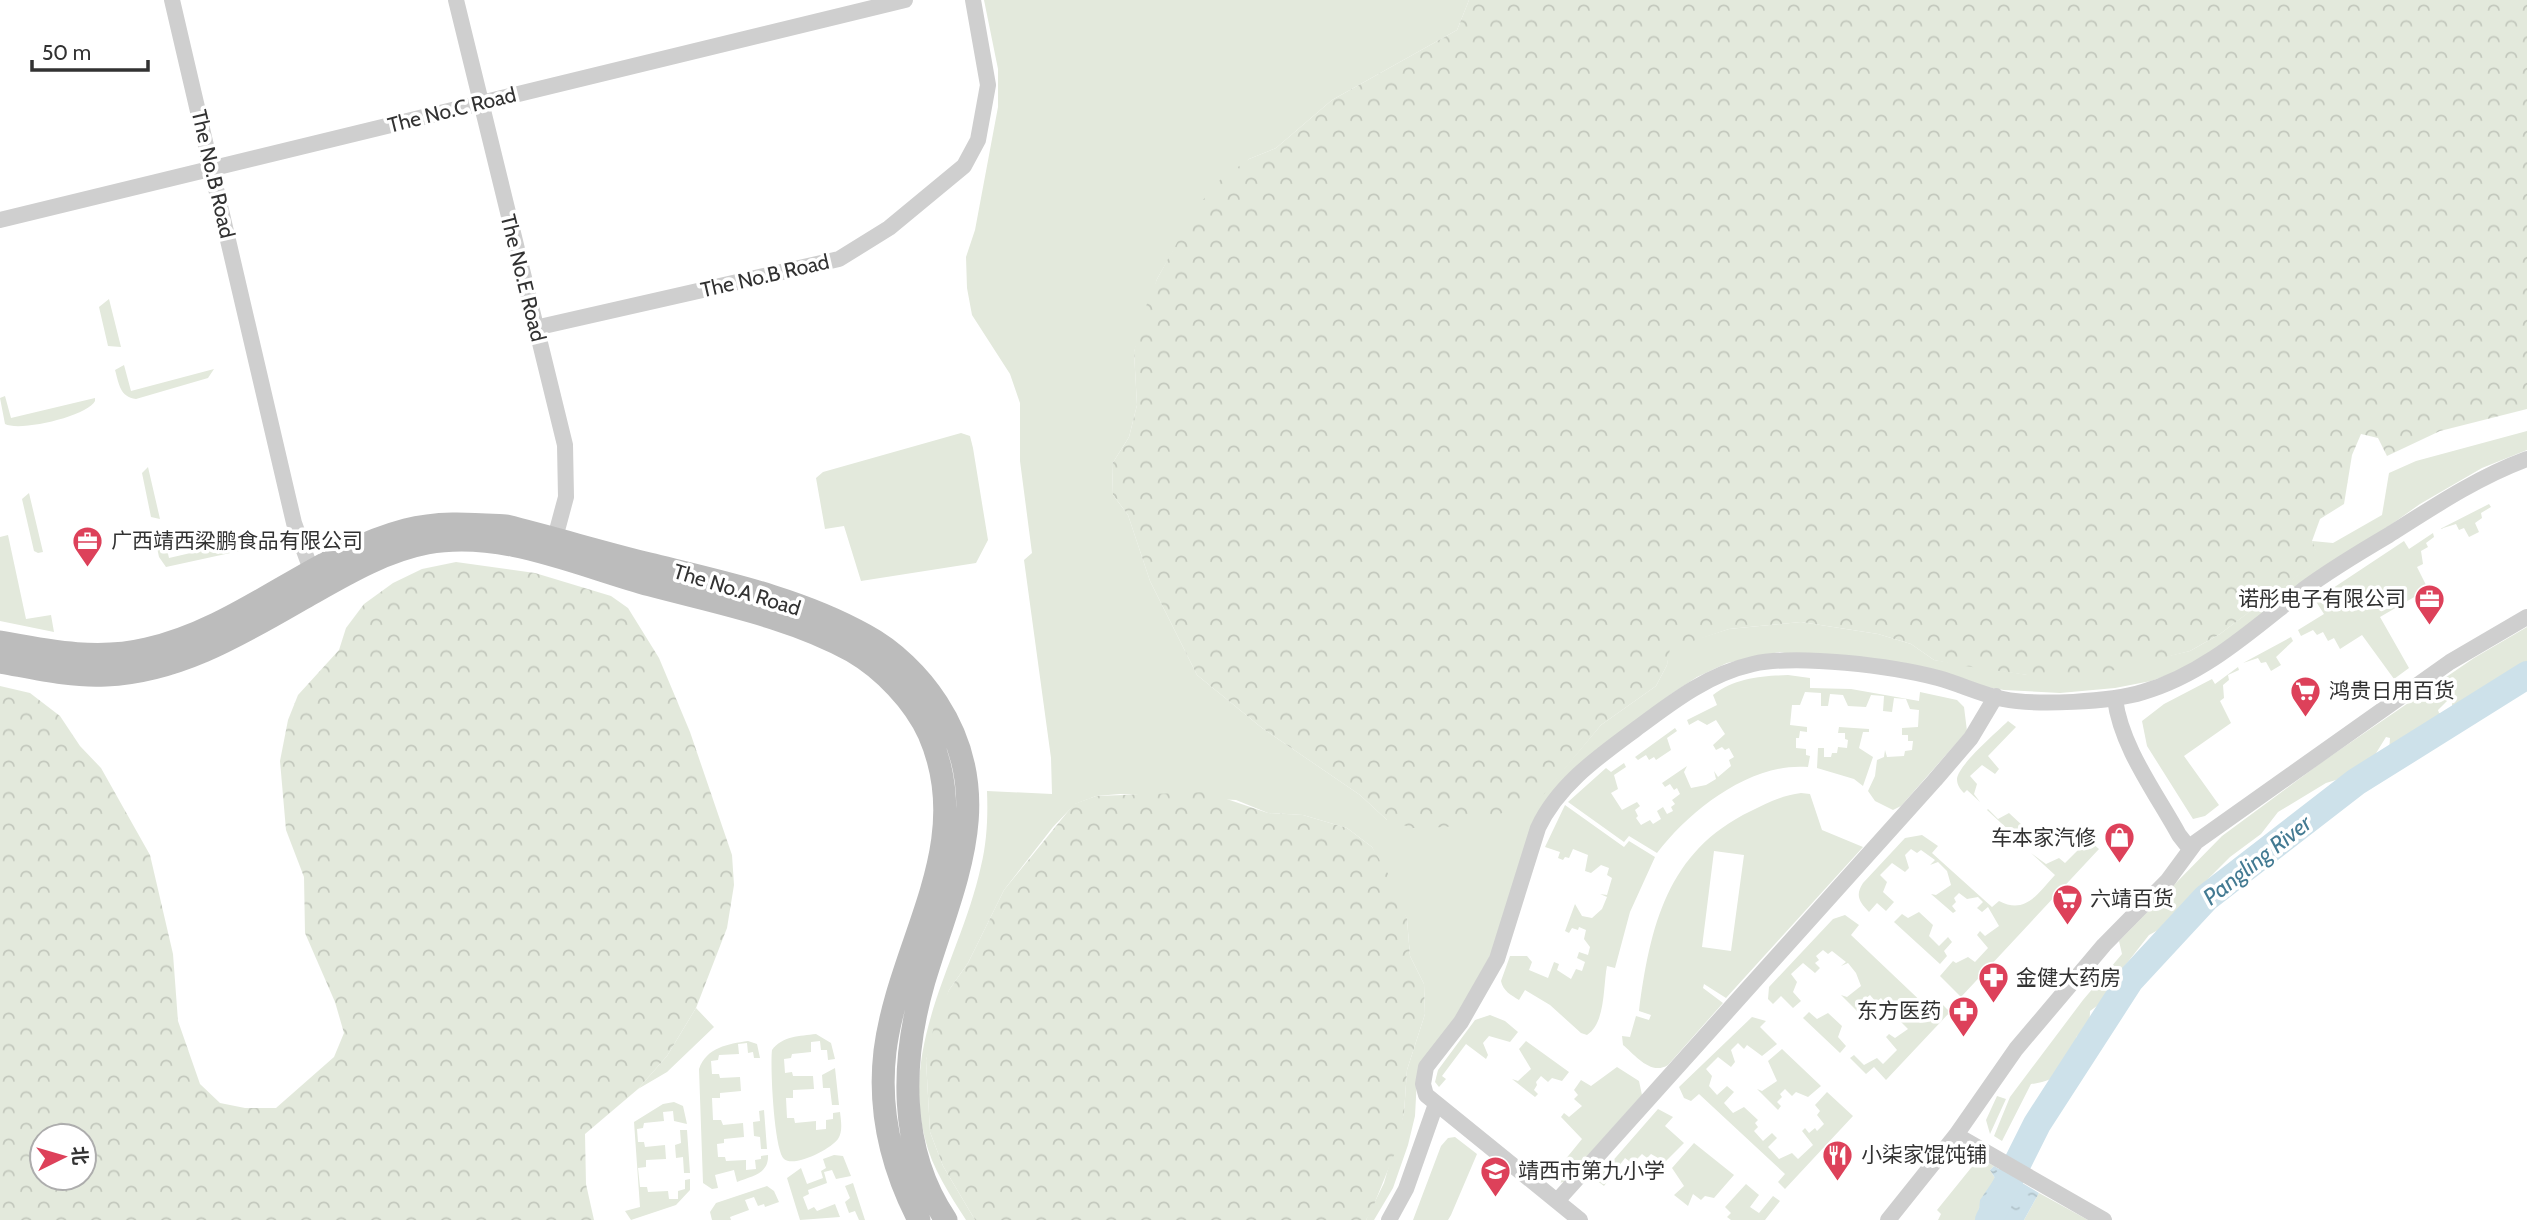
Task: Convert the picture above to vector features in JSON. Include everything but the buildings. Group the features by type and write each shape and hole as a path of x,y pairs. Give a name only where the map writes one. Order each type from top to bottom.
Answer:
{"street":[{"name":"The No.B Road","path":"173,0 294,523 315,580"},
{"name":"The No.E Road","path":"456,0 479,104 565,445 566,497 552,548"},
{"name":"The No.C Road","path":"0,220 905,0"},
{"name":"The No.B Road","path":"535,328 839,259 889,228 964,166 978,140 988,85 973,0"},
{"path":"1580,1220 1436,1104 1426,1095 1423,1084 1426,1067 1461,1022 1497,959 1526,861 1546,810 1574,777 1661,710 1700,684 1727,672 1775,660 1887,669 1937,678 2020,701 2115,699 2168,684 2200,669 2305,589 2373,544 2439,503 2527,459"},
{"name":"The No.A Road","path":"0,642 89,656 149,649 180,639 315,580 429,542 493,542 552,548 765,594 866,635 892,653 929,691 948,720 960,747 967,779 967,835 951,901 924,982 911,1046 907,1094 911,1136 917,1156 946,1220"},
{"name":"The No.A Road","path":"552,548 826,637 856,653 883,673 908,701 928,731 940,764 947,799 946,831 940,862 885,1049 884,1079 893,1158 919,1220"},
{"name":"The No.A Road","path":"0,662 103,675 159,667 243,633 315,580"},
{"path":"1888,1220 1956,1135 2032,1030 2104,945 2168,880 2190,849 2306,762 2449,662 2527,617"},
{"path":"1557,1201 1935,780 1971,738 1996,696"},
{"path":"2115,699 2119,723 2127,741 2179,835 2190,849"},
{"path":"1389,1220 1406,1189 1436,1104"},
{"path":"1956,1135 2104,1220"}],"green space":[{"path":"984,0 1469,0 1457,30 1332,100 1276,148 1249,159 1173,251 1157,279 1134,352 1137,405 1129,437 1112,464 1113,495 1128,515 1150,581 1197,675 1262,728 1360,795 1387,820 1543,794 1601,725 1656,686 1667,665 1669,648 1729,629 1801,622 1878,634 1911,644 1934,660 2028,675 2130,665 2190,651 2220,634 2319,559 2312,541 2333,543 2382,515 2389,473 2416,461 2527,431 2527,450 2482,468 2420,504 2192,666 2151,681 2115,688 2060,693 2004,690 1779,652 1727,663 1697,677 1671,694 1566,776 1481,977 1417,1078 1415,1116 1408,1145 1393,1188 1374,1220 1366,1220 1384,1183 1404,1113 1407,1070 1425,1014 1424,984 1410,956 1407,919 1372,847 1347,828 1303,815 1268,813 1236,800 1120,794 1096,796 1075,804 1053,827 1004,890 968,963 949,990 926,1060 930,1132 943,1166 975,1220 966,1220 937,1171 925,1139 919,1103 920,1068 926,1033 981,866 987,829 987,791 1052,794 1051,758 1024,560 1032,553 1020,461 1020,403 1010,374 972,315 967,288 966,257 975,230 998,107 998,69"},
{"path":"1469,0 2527,0 2527,409 2440,431 2387,456 2378,438 2361,434 2352,455 2344,504 2320,519 2312,541 2320,559 2220,634 2190,651 2091,676 2054,679 1934,660 1911,644 1878,634 1801,622 1729,629 1670,649 1667,665 1656,686 1601,725 1544,794 1489,819 1446,827 1413,828 1387,820 1360,795 1262,728 1197,675 1150,581 1128,515 1113,495 1112,464 1129,437 1137,405 1134,352 1142,316 1157,279 1196,208 1220,180 1249,159 1276,148 1332,100 1457,30"},
{"path":"109,299 121,347 108,346 99,307"},
{"path":"124,365 131,391 214,369 208,378 136,399 123,393 119,385 115,370"},
{"path":"5,396 11,418 95,398 95,401 90,407 67,417 38,424 13,426 5,424 0,398"},
{"path":"961,433 970,436 988,540 976,563 861,581 844,526 825,529 816,478 823,472"},
{"path":"148,467 160,519 151,517 142,473"},
{"path":"29,493 43,552 38,553 34,551 22,499"},
{"path":"2489,504 2491,507 2481,513 2482,518 2475,523 2479,532 2469,537 2464,528 2459,530 2456,524 2440,529"},
{"path":"163,532 169,558 251,539 244,550 166,567 159,557 155,538"},
{"path":"2433,533 2434,537 2426,543 2428,547 2421,551 2423,564 2417,567 2428,589 2380,617 2409,668 2394,679 2362,635 2340,649 2334,638 2328,641 2323,632 2317,635 2313,630 2301,636 2298,630 2324,614 2315,600 2404,541 2409,549"},
{"path":"8,535 26,619 51,615 54,632 0,621 0,537"},
{"path":"456,562 535,573 611,596 628,608 659,658 690,732 732,855 734,885 727,928 696,1008 667,1056 638,1089 585,1134 586,1184 594,1220 0,1220 0,686 30,693 60,716 80,746 101,768 150,855 173,954 178,1021 200,1084 220,1103 245,1108 276,1108 334,1057 344,1033 335,1002 305,933 304,877 286,830 280,761 288,720 298,695 339,650 346,628 364,604 393,583 422,569"},
{"path":"2527,627 2527,671 2503,677 2466,706 2452,709 2452,699 2449,699 2438,710 2439,713 2448,713 2448,720 2406,742 2393,753 2389,752 2390,738 2386,737 2370,763 2359,773 2326,783 2278,812 2261,834 2230,857 2189,898 2171,923 2149,935 2116,977 2105,1000 2090,1011 2089,1034 2077,1036 2075,1053 2069,1066 2052,1079 2031,1084 2002,1141 1994,1136 2010,1097 2083,1000 2122,954 2119,941 2222,836 2322,762 2474,658"},
{"path":"2291,637 2293,641 2276,657 2281,665 2271,671 2266,662 2261,663 2258,658 2243,663"},
{"path":"2238,667 2239,670 2228,675 2229,680 2223,685 2224,698 2220,701 2231,723 2184,756 2219,805 2205,816 2193,819 2147,746 2142,721 2164,704 2212,679 2215,684"},
{"path":"1788,675 1810,678 1810,688 1851,689 1919,701 1920,692 1957,700 1964,707 1967,731 1901,806 1893,810 1875,801 1868,791 1875,776 1877,760 1884,757 1885,750 1887,757 1904,756 1905,751 1912,750 1913,741 1908,741 1908,735 1902,735 1902,728 1918,727 1919,710 1910,709 1906,699 1894,698 1892,712 1883,711 1884,696 1871,695 1866,707 1848,706 1843,695 1830,694 1828,706 1821,706 1821,693 1805,692 1800,705 1792,705 1790,725 1807,727 1807,732 1800,731 1799,738 1796,738 1796,748 1806,749 1806,755 1810,756 1808,767 1786,767 1765,772 1724,792 1686,821 1657,853 1629,836 1624,842 1568,802 1606,768 1611,772 1624,763 1626,767 1614,775 1618,789 1611,793 1622,810 1637,802 1640,806 1635,810 1638,816 1636,818 1641,825 1650,820 1653,824 1661,819 1657,811 1663,807 1667,814 1673,811 1671,807 1675,804 1672,800 1680,794 1677,788 1674,790 1670,784 1665,787 1662,783 1687,766 1684,772 1691,788 1706,785 1716,779 1714,771 1718,777 1731,766 1729,760 1734,757 1729,748 1716,750 1713,745 1725,734 1716,720 1707,725 1698,720 1689,725 1687,720 1717,705 1713,695 1721,689 1759,677"},
{"path":"2008,721 2016,727 1988,756 1999,769 1995,774 1982,765 1970,776 1977,784 1974,794 1980,802 1967,790 1964,793 1960,788 1957,781 1959,773 1971,757"},
{"path":"1839,727 1869,729 1869,732 1863,732 1859,748 1873,757 1863,786 1854,779 1817,768 1818,748 1824,748 1824,757 1831,757 1832,753 1837,753 1838,747 1847,748 1848,740 1845,739 1845,733 1838,733"},
{"path":"1675,728 1677,731 1667,738 1671,750 1656,760 1654,757 1649,760 1646,755 1638,760 1635,757"},
{"path":"1206,792 1268,813 1303,815 1347,828 1372,847 1396,887 1407,919 1410,956 1424,984 1425,1014 1407,1070 1404,1113 1396,1150 1371,1212 1366,1220 975,1220 943,1166 930,1132 926,1060 935,1022 949,990 968,963 1004,890 1074,804 1096,796"},
{"path":"1810,794 1822,830 1863,847 1726,998 1704,984 1703,988 1723,1003 1668,1065 1662,1068 1649,1066 1623,1045 1622,1036 1630,1037 1636,1016 1649,1020 1651,1015 1639,1011 1649,950 1668,894 1700,847 1723,828 1763,805 1781,797","holes":["1714,851 1744,855 1731,951 1702,947"]},
{"path":"1565,805 1624,847 1629,841 1655,857 1630,912 1615,968 1607,966 1601,1013 1598,1022 1587,1035 1581,1033 1550,1005 1525,990 1519,1000 1505,990 1501,981 1510,956 1527,956 1532,962 1529,970 1548,978 1554,962 1559,964 1557,970 1571,979 1576,969 1582,971 1585,962 1577,958 1579,952 1588,955 1590,947 1584,939 1586,930 1579,927 1578,930 1572,928 1569,933 1565,931 1575,904 1582,916 1592,918 1602,909 1607,897 1600,894 1607,895 1612,878 1607,875 1609,868 1601,865 1591,873 1585,871 1588,855 1573,849 1569,858 1565,857 1563,860 1558,858 1560,852 1545,847"},
{"path":"1987,810 1998,819 2009,813 2023,826 2020,837 2027,847"},
{"path":"2071,833 2076,837 2080,833 2099,849 1961,997 1940,976 1953,961 1956,963 1968,957 1975,962 1988,948 1977,935 1980,931 1985,936 1999,926 1988,907 1982,912 1977,908 1983,902 1978,897 1967,899 1959,893 1954,898 1956,902 1952,906 1956,911 1953,913 1931,894 1936,895 1951,885 1947,871 1938,862 1930,865 1935,860 1921,850 1917,853 1911,849 1905,855 1909,868 1905,872 1892,863 1880,875 1887,882 1883,892 1894,902 1886,911 1877,903 1869,912 1859,898 1863,883 1905,838 1922,835 1938,846 1932,853 1992,907 1999,901 2008,905 2024,904 2037,895 2055,875 2031,853 2046,864 2059,858 2065,863 2079,849 2067,836"},
{"path":"1919,912 1933,925 1929,936 1939,946 1948,937 1952,942 1944,951 1947,956 1940,964 1894,922 1902,914 1908,918"},
{"path":"1845,915 1859,925 1851,935 1929,1009 1938,1000 1950,1012 1886,1080 1874,1067 1866,1074 1850,1058 1854,1055 1864,1065 1877,1058 1883,1064 1897,1050 1886,1037 1889,1034 1895,1038 1908,1029 1900,1021 1904,1016 1898,1009 1891,1015 1887,1010 1892,1005 1888,1000 1884,1002 1881,998 1876,1002 1870,995 1864,1000 1866,1003 1862,1008 1865,1012 1862,1016 1841,995 1847,997 1861,986 1856,973 1848,963 1841,966 1846,962 1832,951 1828,954 1823,950 1816,956 1819,960 1815,963 1820,968 1815,973 1803,963 1791,974 1797,982 1793,992 1801,1001 1793,1008 1781,996 1773,1004 1768,999 1769,987 1833,919"},
{"path":"696,1008 714,1027 667,1072 638,1089 667,1056"},
{"path":"1809,1012 1817,1019 1828,1013 1842,1026 1838,1037 1846,1046 1840,1053 1803,1018"},
{"path":"1490,1015 1505,1021 1518,1032 1510,1042 1489,1036 1483,1043 1488,1055 1486,1059 1466,1044 1442,1076 1446,1079 1439,1087 1435,1082 1438,1070 1475,1020"},
{"path":"1752,1017 1766,1021 1760,1027 1777,1044 1762,1056 1747,1045 1744,1049 1738,1043 1731,1050 1735,1062 1731,1067 1718,1057 1706,1069 1712,1076 1709,1086 1717,1095 1727,1086 1734,1092 1724,1103 1733,1113 1744,1107 1758,1120 1755,1123 1758,1127 1754,1131 1763,1141 1772,1133 1777,1138 1768,1147 1779,1159 1792,1153 1798,1159 1813,1145 1802,1131 1805,1128 1809,1133 1815,1128 1817,1131 1824,1124 1817,1115 1820,1111 1815,1105 1827,1092 1853,1116 1785,1189 1778,1182 1785,1174 1699,1094 1691,1101 1684,1098 1679,1087"},
{"path":"816,1034 831,1043 835,1059 828,1060 827,1050 821,1050 820,1041 811,1042 811,1052 792,1054 791,1058 784,1059 785,1073 792,1072 793,1076 813,1076 814,1089 793,1090 793,1098 786,1098 787,1118 794,1118 795,1123 816,1121 816,1130 826,1129 826,1120 833,1119 833,1113 840,1112 841,1133 834,1143 820,1152 804,1159 789,1161 784,1159 781,1152 775,1125 772,1050 786,1039"},
{"path":"748,1041 757,1044 760,1058 754,1058 753,1052 748,1053 747,1043 738,1044 739,1054 719,1055 718,1060 711,1061 712,1074 719,1074 720,1078 740,1077 741,1091 720,1093 720,1098 712,1098 713,1120 721,1120 723,1125 743,1123 744,1137 724,1139 724,1143 717,1144 718,1157 725,1157 726,1161 746,1160 746,1170 756,1169 755,1160 761,1159 761,1156 768,1155 768,1161 763,1170 737,1182 734,1170 715,1175 718,1188 712,1189 703,1183 699,1069 713,1051 726,1045"},
{"path":"1526,1041 1569,1072 1562,1081 1552,1078 1548,1082 1541,1076 1536,1082 1534,1090 1538,1094 1535,1097 1512,1079 1518,1081 1531,1069 1519,1049"},
{"path":"1782,1049 1821,1086 1808,1097 1796,1092 1792,1096 1785,1089 1777,1102 1781,1106 1778,1110 1757,1089 1762,1091 1777,1081 1768,1061"},
{"path":"1617,1067 1639,1081 1642,1095 1564,1182 1558,1183 1567,1170 1560,1166 1582,1139 1561,1117 1564,1113 1569,1117 1582,1106 1574,1099 1578,1095 1574,1090 1581,1080 1591,1086"},
{"path":"835,1068 839,1105 832,1105 830,1088 823,1088 822,1075"},
{"path":"1997,1096 2006,1099 1990,1134 1986,1120"},
{"path":"674,1102 683,1106 687,1124 674,1121 673,1111 663,1112 664,1121 644,1123 643,1128 637,1129 638,1142 644,1142 645,1147 665,1145 666,1159 646,1160 646,1167 638,1168 640,1187 647,1187 648,1192 668,1191 669,1199 678,1199 678,1191 685,1189 685,1180 690,1179 690,1190 676,1205 631,1220 625,1211 640,1207 634,1122 663,1104"},
{"path":"1658,1109 1673,1117 1665,1126 1684,1143 1665,1162 1651,1154 1647,1158 1642,1154 1636,1160 1637,1167 1625,1158 1604,1186 1596,1180"},
{"path":"764,1110 767,1149 761,1149 760,1137 754,1136 753,1122 760,1121 759,1111"},
{"path":"680,1130 687,1130 690,1173 684,1173 683,1157 676,1158 675,1145 681,1143"},
{"path":"1455,1137 1477,1154 1451,1215 1448,1220 1413,1220 1441,1146 1448,1138"},
{"path":"1694,1143 1734,1175 1714,1198 1705,1196 1701,1200 1693,1194 1688,1206 1674,1195 1684,1186 1672,1168"},
{"path":"834,1155 843,1156 851,1176 836,1179 832,1170 824,1172 827,1183 808,1190 809,1194 803,1197 808,1210 814,1207 817,1211 835,1204 840,1217 800,1220 787,1178 801,1168 807,1184 823,1178 821,1171 826,1168 823,1159"},
{"path":"1979,1158 1994,1166 1990,1170 1995,1178 1979,1208 1978,1220 1938,1220 1941,1214 1937,1210"},
{"path":"853,1183 865,1220 859,1220 855,1211 849,1213 845,1202 850,1198 845,1186"},
{"path":"1746,1184 1759,1195 1750,1207 1759,1213 1773,1196 1780,1201 1765,1220 1731,1220 1727,1217 1731,1213 1725,1207"},
{"path":"767,1186 774,1191 779,1202 765,1207 764,1204 758,1206 754,1197 745,1200 749,1210 730,1217 731,1220 712,1220 710,1212 716,1203"},
{"path":"2039,1193 2088,1220 2024,1220"}],"water":[{"path":"1994,1166 2039,1193 2024,1220 1978,1220 1980,1200 1995,1178 1990,1170"}],"waterway":[{"name":"Pangling River","path":"1989,1220 2037,1124 2130,980 2206,898 2356,782 2527,675"}],"place":[{"name":"广西靖西梁鹏食品有限公司","path":"88,568"},
{"name":"诺彤电子有限公司","path":"2429,626"},
{"name":"鸿贵日用百货","path":"2306,718"},
{"name":"车本家汽修","path":"2119,865"},
{"name":"六靖百货","path":"2067,926"},
{"name":"金健大药房","path":"1993,1005"},
{"name":"东方医药","path":"1964,1038"},
{"name":"小柒家馄饨铺","path":"1838,1182"},
{"name":"靖西市第九小学","path":"1495,1198"}]}
